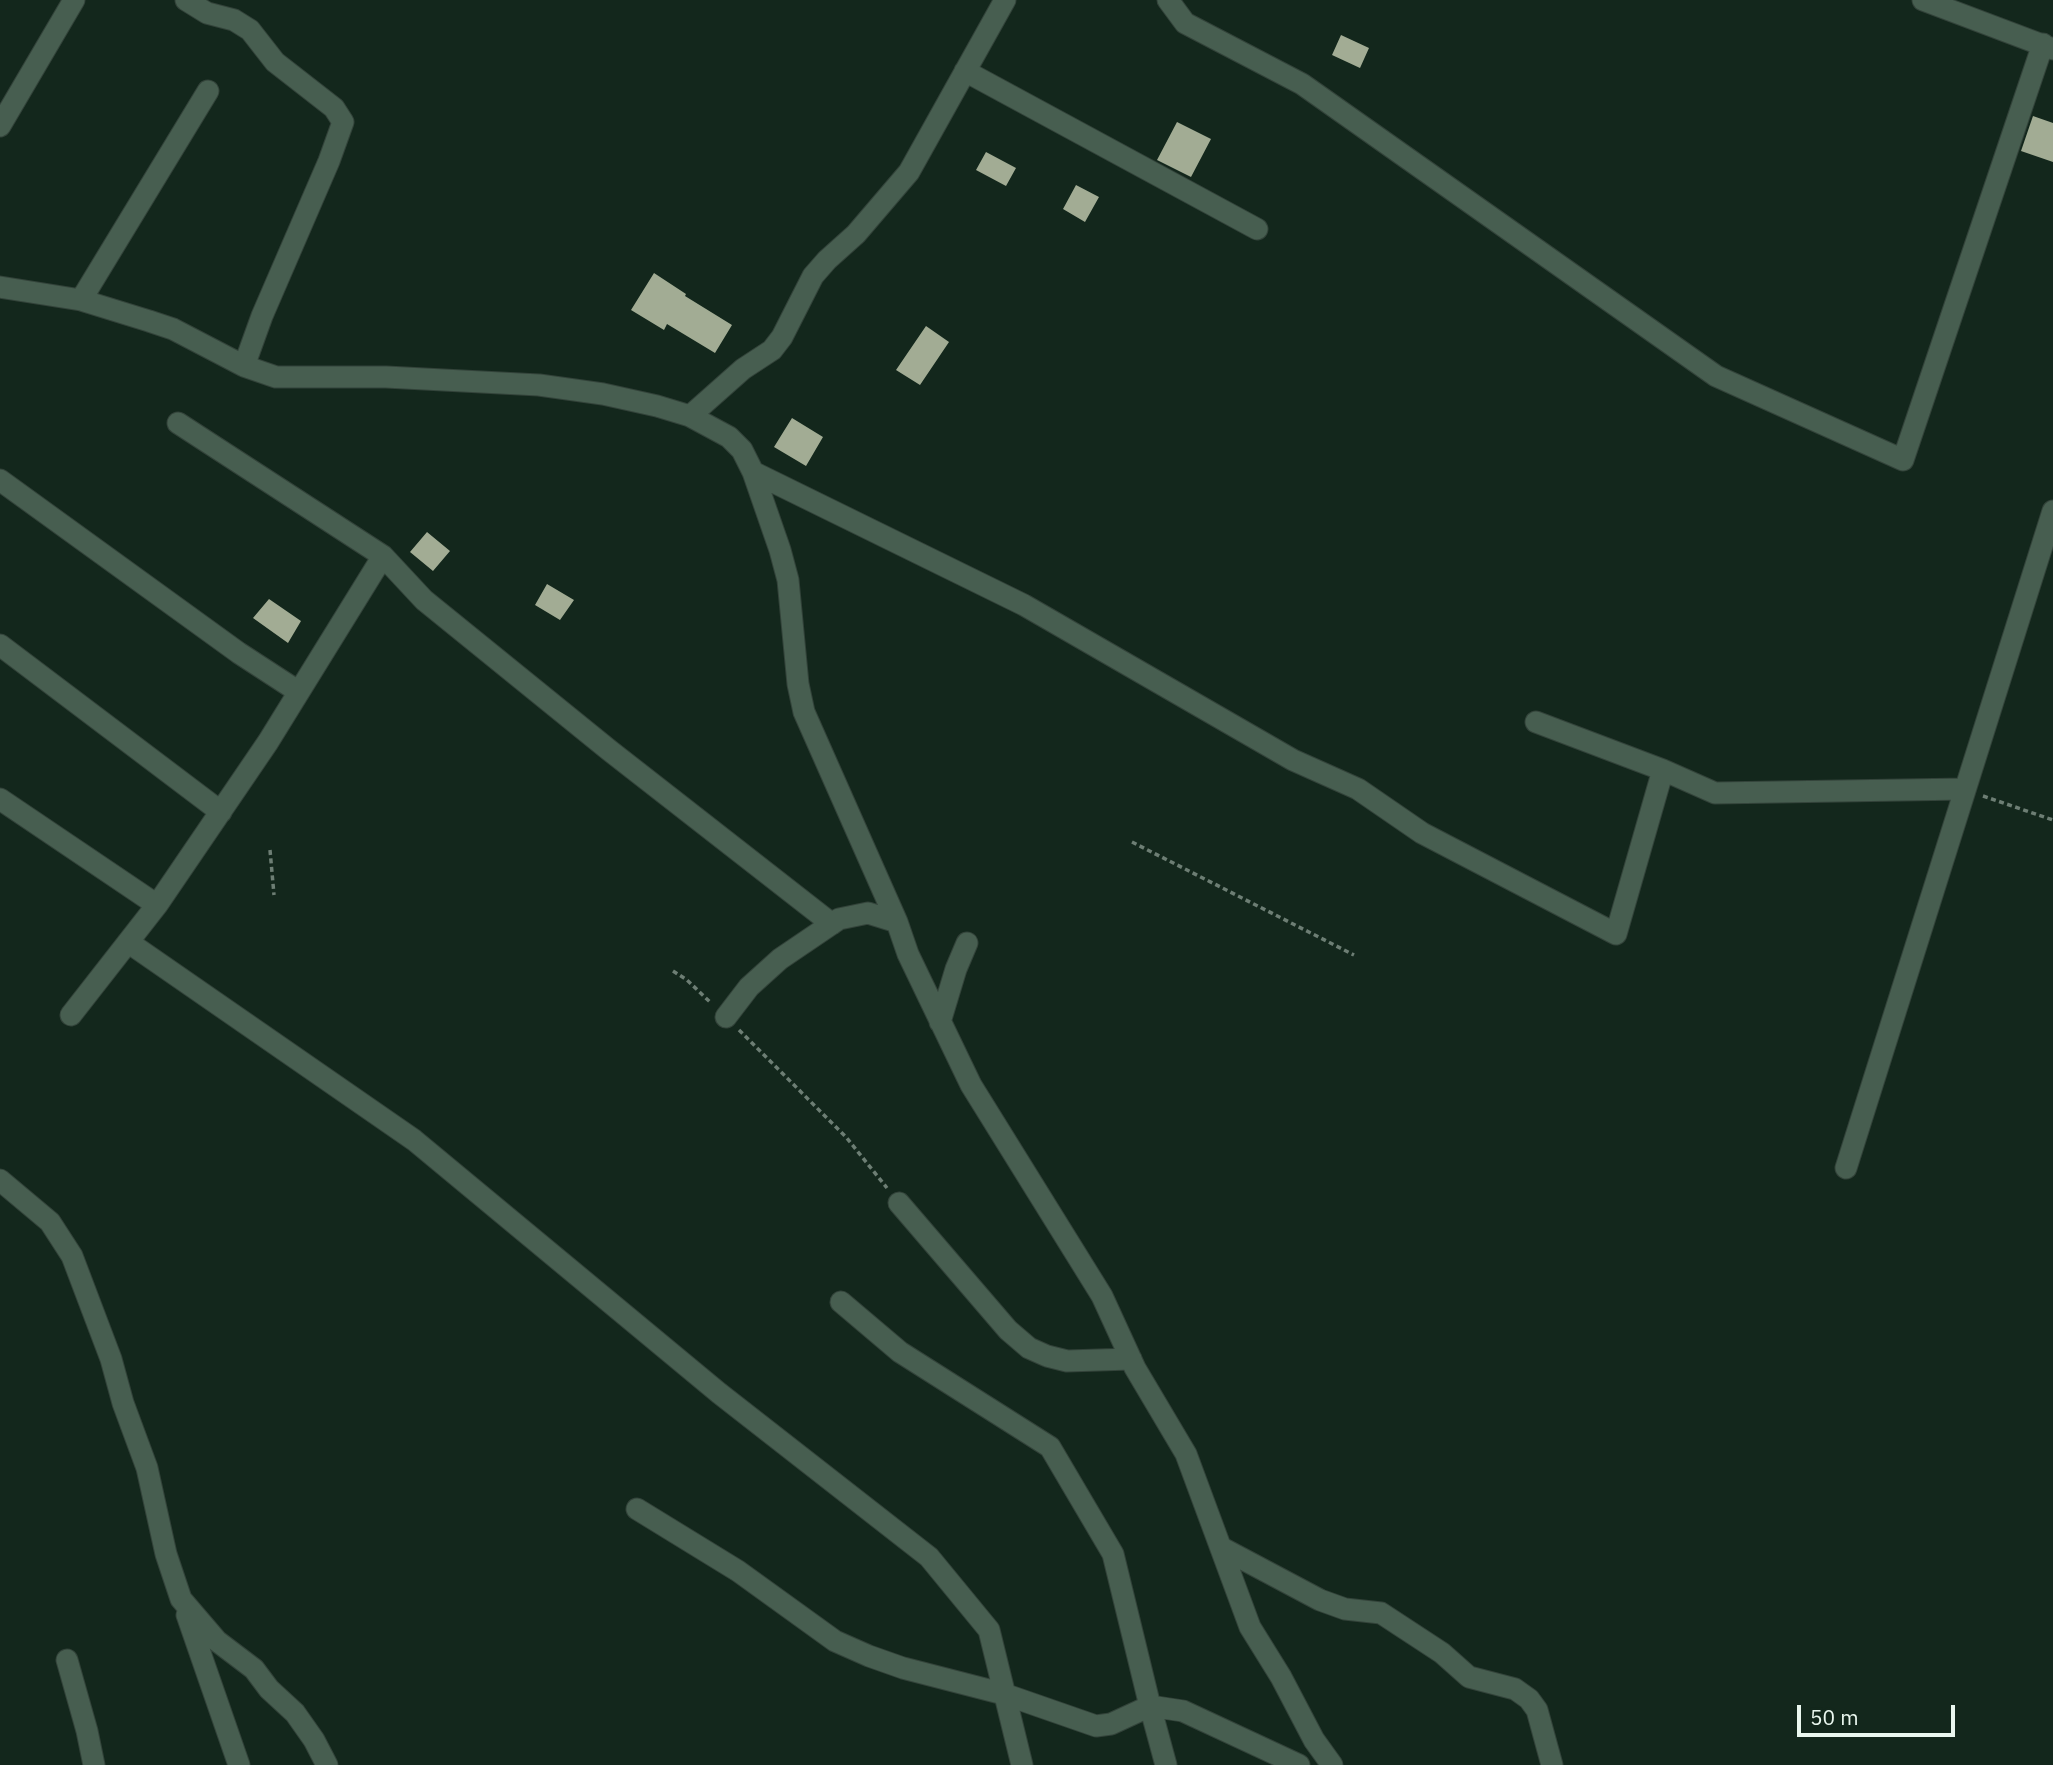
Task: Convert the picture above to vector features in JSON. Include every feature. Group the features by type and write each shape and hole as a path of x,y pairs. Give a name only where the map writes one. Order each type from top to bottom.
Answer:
{"street":[{"path":"0,126 74,0"},
{"path":"186,0 207,13 234,20 250,30 275,62 334,108 343,122 329,161 262,316 244,366"},
{"path":"690,416 743,369 772,350 782,337 813,276 856,234 909,172 1004,0"},
{"path":"1168,0 1185,23 1302,84 1716,376 1903,460 2048,47 1923,0"},
{"path":"965,71 1257,229"},
{"path":"81,300 208,91"},
{"path":"0,287 81,300 173,330 244,366 276,377 387,377 539,385 603,394 690,416 729,437 742,450 753,472 788,580 798,684 804,712 897,922 908,954 971,1085 1102,1296 1131,1359 1186,1454 1251,1627 1314,1740 1332,1765"},
{"path":"178,424 383,556 434,608 609,750 832,924"},
{"path":"753,472 1024,605 1293,760 1358,789 1422,832 1616,934 1663,770"},
{"path":"0,480 239,653 299,692"},
{"path":"1846,1168 2053,511"},
{"path":"71,1015 157,905 221,812 383,556"},
{"path":"0,645 221,812"},
{"path":"1536,722 1663,770 1715,793 1965,789"},
{"path":"0,799 157,905"},
{"path":"726,1017 749,987 780,959 839,919 867,913 897,922"},
{"path":"128,942 414,1140 719,1393 929,1557 989,1630 1022,1765"},
{"path":"940,1022 967,943"},
{"path":"0,1180 50,1222 72,1256 102,1334 147,1468 166,1554 239,1765"},
{"path":"899,1203 1008,1330 1029,1348 1068,1361 1131,1359"},
{"path":"841,1302 900,1352 1050,1447 1113,1554 1166,1765"},
{"path":"637,1509 738,1571 835,1641 903,1668 1004,1694 1096,1726 1111,1724 1150,1706 1183,1711 1299,1765"},
{"path":"1222,1548 1320,1600 1345,1609 1381,1612 1442,1653 1469,1677 1515,1689 1529,1699 1537,1710 1552,1765"},
{"path":"181,1599 217,1641 254,1669 269,1689 295,1713 327,1765"},
{"path":"67,1660 94,1765"}],"path":[{"path":"1965,789 2053,820"},
{"path":"1132,842 1354,955"},
{"path":"270,850 274,895"},
{"path":"673,971 687,979 846,1138 899,1203"}],"building":[{"path":"1341,35 1369,48 1360,68 1332,55"},
{"path":"2033,116 2053,123 2053,162 2021,151"},
{"path":"1177,122 1211,139 1191,177 1157,160"},
{"path":"986,152 1016,168 1006,186 976,170"},
{"path":"1076,185 1099,197 1085,222 1063,209"},
{"path":"654,273 732,325 715,353 667,324 664,330 631,310"},
{"path":"926,326 949,342 920,385 896,370"},
{"path":"792,418 823,437 806,466 774,447"},
{"path":"427,532 450,551 433,571 410,552"},
{"path":"547,584 574,600 560,620 535,605"},
{"path":"269,599 301,621 288,643 253,618"}]}
